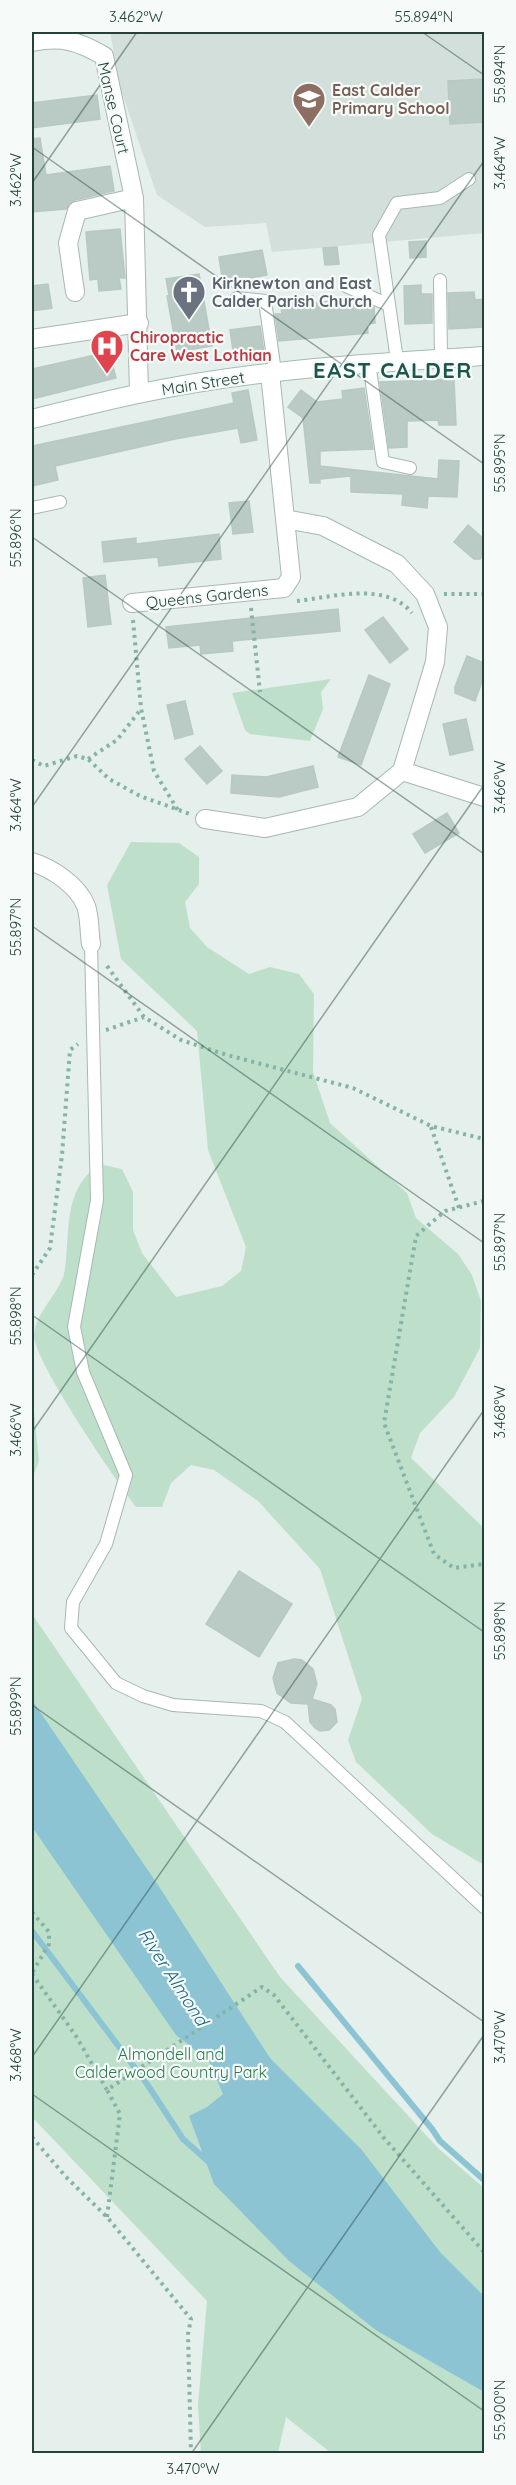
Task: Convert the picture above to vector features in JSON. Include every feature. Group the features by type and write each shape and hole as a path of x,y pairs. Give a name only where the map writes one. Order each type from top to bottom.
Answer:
{"street":[{"name":"Manse Court","path":"32,42 51,38 81,43 104,56 134,198 139,393"},
{"path":"75,292 68,243 77,211 134,198"},
{"path":"32,339 139,323"},
{"name":"Main Street","path":"32,419 139,393 202,381 369,362 484,356"},
{"name":"Queens Gardens","path":"132,603 284,588 291,577 272,373"},
{"path":"205,819 265,828 358,807 402,771 435,662 438,627 425,594 397,564 323,526 285,519"},
{"path":"402,771 484,797"},
{"path":"32,862 53,869 72,886 86,905 91,944"}],"lane":[{"path":"397,360 379,235 397,202 440,198 469,178"},
{"path":"440,280 441,359"},
{"path":"346,286 389,305"},
{"path":"237,298 265,301 272,373"},
{"path":"369,362 383,462 410,468"},
{"path":"32,508 60,502"},
{"path":"91,944 97,1200 74,1327 82,1372 126,1475 106,1544 73,1602 71,1628 116,1683 143,1696 173,1705 261,1711 285,1722 484,1907"}],"path":[{"path":"284,588 295,601 360,594 388,595 406,605 417,620"},
{"path":"249,592 260,692"},
{"path":"425,594 484,594"},
{"path":"132,603 141,708 154,771 179,812"},
{"path":"88,759 117,740 141,708"},
{"path":"32,760 44,766 77,756 88,759 109,779 140,796 179,812 205,819"},
{"path":"91,944 144,1017 181,1040 227,1055 353,1088 431,1126 484,1138"},
{"path":"32,1275 50,1248 62,1155 70,1050 93,1035 144,1017"},
{"path":"431,1126 459,1208"},
{"path":"484,1201 445,1211 416,1236 384,1423 434,1554 454,1568 484,1564"},
{"path":"32,1912 49,1932 49,1944 32,1974 76,2036 120,2114 107,2217"},
{"path":"107,2090 262,1987 274,1995 384,2138 484,2252"},
{"path":"32,2137 66,2177 107,2217 191,2319 188,2334 191,2454"}],"shaded area":[{"name":"East Calder Primary School","path":"110,32 484,32 484,233 272,252 266,223 205,227 157,195 121,90"}],"green space":[{"path":"331,679 321,692 323,709 310,741 250,734 245,730 232,693"},
{"path":"131,842 179,843 199,857 199,884 185,902 190,928 207,947 249,974 270,967 299,974 314,994 313,1072 330,1123 407,1193 416,1218 458,1254 472,1275 481,1301 480,1348 454,1397 420,1433 411,1458 484,1528 484,1865 432,1834 356,1762 348,1740 362,1699 320,1569 258,1501 214,1470 191,1465 171,1483 162,1507 136,1507 61,1394 37,1349 34,1335 39,1317 59,1286 65,1269 73,1200 83,1180 99,1164 122,1169 133,1192 133,1230 142,1253 176,1297 222,1286 241,1271 246,1247 208,1150 197,1031 121,959 107,885"},
{"path":"32,1392 39,1461 32,1479"},
{"name":"Almondell and Calderwood Country Park","path":"32,1614 280,1977 438,2148 484,2188 484,2335 377,2331 484,2392 484,2453 331,2453 286,2417 278,2453 201,2453 198,2405 207,2301 32,2117"}],"water":[{"name":"River Almond","path":"32,1700 158,1885 270,2058 361,2149 440,2252 484,2296 484,2392 377,2331 289,2261 214,2184 189,2116 207,2107 223,2094 209,2061 176,2035 32,1827"}],"building":[{"path":"484,79 484,122 450,124 448,81"},
{"path":"97,95 100,119 32,128 32,103"},
{"path":"40,138 46,175 110,166 114,191 75,200 66,209 32,212 32,139"},
{"path":"120,229 125,278 119,278 121,289 99,291 98,279 90,280 86,232"},
{"path":"426,241 426,257 410,258 409,242"},
{"path":"337,247 339,264 325,265 323,248"},
{"path":"262,250 267,275 223,283 219,257"},
{"name":"Kirknewton and East Calder Parish Church","path":"199,274 212,346 177,352 166,279"},
{"path":"48,284 52,308 32,311 32,286"},
{"path":"421,285 421,294 432,294 432,323 405,324 404,286"},
{"path":"474,292 475,300 484,299 484,327 449,329 448,293"},
{"path":"313,296 313,303 354,299 362,302 362,305 374,307 375,323 367,324 368,333 279,341 275,314 282,314 280,300"},
{"path":"260,326 264,352 234,357 230,330"},
{"path":"109,352 116,378 32,399 32,369"},
{"path":"454,379 456,425 439,425 438,420 407,421 407,447 389,448 380,382"},
{"path":"364,388 373,449 320,451 320,466 438,479 439,460 459,461 457,497 428,496 427,508 402,505 403,494 351,492 351,476 320,479 320,483 310,483 303,418 288,407 301,390 317,402 343,399 342,391"},
{"path":"248,390 257,440 241,443 238,428 175,439 55,466 58,480 32,486 32,446 234,403 232,393"},
{"path":"249,501 253,532 233,534 229,503"},
{"path":"468,525 484,539 484,554 480,559 474,559 454,542"},
{"path":"219,534 221,559 159,566 158,557 104,562 102,542 136,538 136,544"},
{"path":"105,575 111,624 88,627 83,578"},
{"path":"338,609 340,631 232,641 233,651 201,654 200,645 169,648 166,627"},
{"path":"383,617 408,649 390,663 365,630"},
{"path":"467,656 484,663 484,676 475,701 455,693 455,687"},
{"path":"369,675 390,684 361,765 338,757"},
{"path":"185,701 193,734 175,739 167,705"},
{"path":"466,719 473,750 450,755 443,724"},
{"path":"200,746 222,771 207,784 185,759"},
{"path":"313,766 318,787 279,797 231,793 232,775 266,777"},
{"path":"447,813 459,833 425,853 413,834"},
{"path":"239,1571 292,1604 259,1657 206,1624"},
{"path":"294,1659 302,1660 313,1669 317,1684 312,1699 331,1705 335,1709 337,1722 329,1730 320,1731 310,1722 308,1704 291,1703 277,1693 273,1678 278,1663"}],"waterway":[{"path":"32,1931 147,2084 183,2139 211,2164"},
{"path":"298,1966 440,2141 484,2180"}],"place":[{"name":"East Calder Primary School","path":"309,128"},
{"name":"Kirknewton and East Calder Parish Church","path":"189,321"},
{"name":"Chiropractic Care West Lothian","path":"107,375"}],"district":[{"name":"EAST CALDER","path":"393,370"}]}
